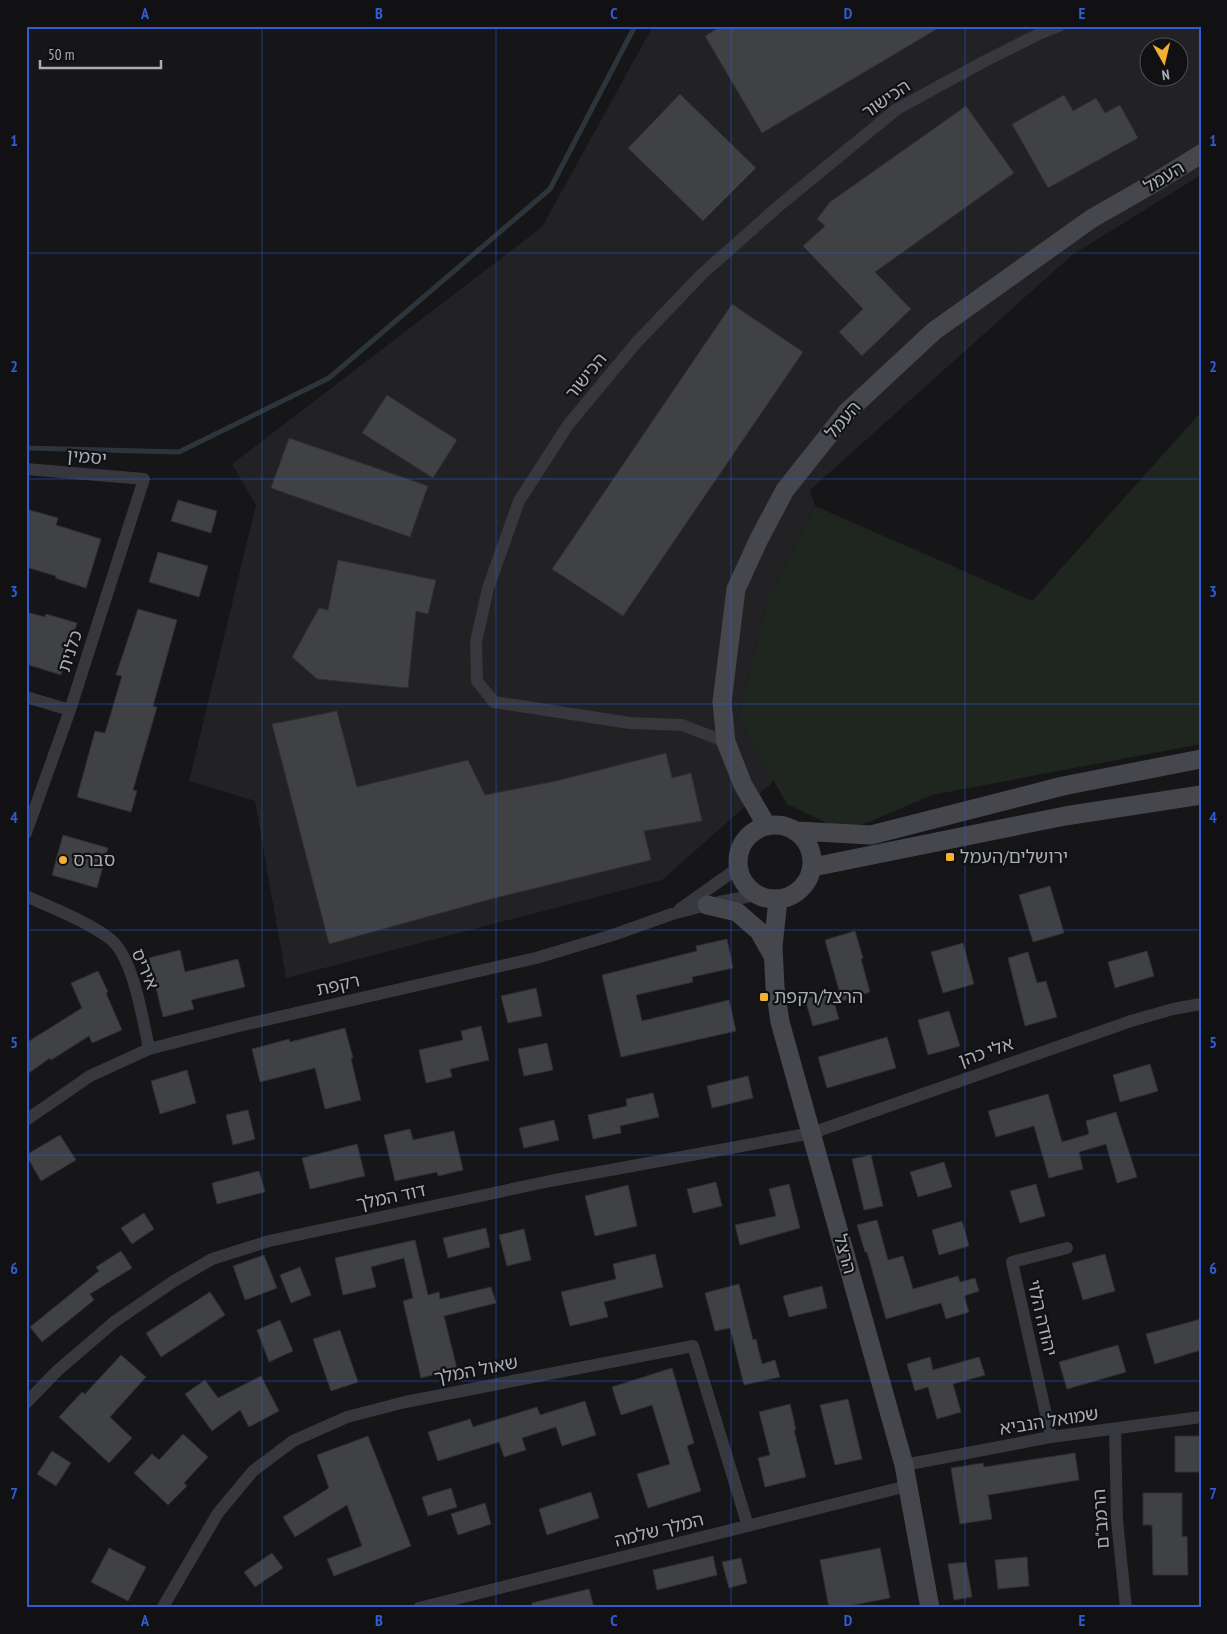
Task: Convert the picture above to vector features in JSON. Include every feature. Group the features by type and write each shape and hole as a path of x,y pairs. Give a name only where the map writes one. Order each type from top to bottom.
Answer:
{"street":[{"name":"הכישור","path":"726,742 682,725 630,722 494,702 477,681 476,642 488,588 520,501 568,425 636,343 702,274 738,242 897,109 993,57 1059,26"},
{"name":"העמל","path":"767,826 743,785 726,742 722,702 736,589 759,538 785,490 847,412 934,330 1091,220 1201,154"},
{"name":"יסמין","path":"26,469 144,479"},
{"name":"כלנית","path":"26,833 70,710 144,479"},
{"path":"26,697 70,710"},
{"path":"797,831 871,835 1063,786 1201,759"},
{"path":"813,867 1065,816 1201,795"},
{"path":"767,826 787,826 797,831 810,847 813,856 813,867 809,879 791,897 778,900 756,895 741,878 738,868 740,851 748,837 756,830 767,826"},
{"name":"רקפת","path":"672,914 738,868"},
{"name":"רקפת","path":"26,1120 90,1076 149,1048 536,958 612,935 672,914 756,895"},
{"name":"איריס","path":"26,896 79,921 110,939 125,960 140,1004 149,1048"},
{"name":"הרצל","path":"778,900 773,946 775,987 780,1022 904,1465 930,1608"},
{"path":"706,905 737,912 759,930 774,957"},
{"name":"אלי כהן","path":"812,1132 1130,1021 1173,1009 1201,1004"},
{"name":"דוד המלך","path":"26,1404 57,1371 114,1322 174,1281 212,1259 269,1241 513,1189 812,1132"},
{"name":"יהודה הלוי","path":"1051,1437 1012,1262 1067,1248"},
{"name":"שאול המלך","path":"164,1605 218,1513 253,1471 293,1440 347,1417 406,1402 693,1346 748,1526"},
{"name":"שמואל הנביא","path":"904,1465 1051,1437 1201,1417"},
{"name":"הרמב\"ם","path":"1115,1429 1117,1520 1126,1608"},
{"name":"המלך שלמה","path":"419,1608 907,1486"}],"shaded area":[{"path":"653,26 1201,26 1201,175 1072,255 810,490 815,506 767,600 738,718 774,781 662,880 286,978 255,801 189,781 256,505 232,464 542,227"},
{"path":"1201,412 1201,744 932,795 845,832 787,804 738,718 767,600 815,506 1032,601"}],"building":[{"path":"721,26 942,26 762,133 705,36"},
{"path":"680,94 756,168 703,221 628,148"},
{"path":"1064,95 1073,111 1096,98 1105,113 1120,105 1138,138 1048,188 1012,124"},
{"path":"966,106 1014,173 875,272 911,309 862,356 839,332 863,309 803,246 825,226 817,219 830,202"},
{"path":"732,304 803,352 623,616 552,569"},
{"path":"387,395 457,440 433,478 362,433"},
{"path":"289,438 428,486 410,537 271,488"},
{"path":"178,500 217,511 211,533 171,521"},
{"path":"26,509 58,518 56,525 101,539 86,588 26,567"},
{"path":"158,552 208,566 199,597 149,582"},
{"path":"338,560 436,580 428,614 416,611 408,688 317,679 292,657 319,608 328,610"},
{"path":"138,609 177,620 153,706 157,707 133,790 137,791 131,812 77,797 95,731 105,733 122,676 116,675"},
{"path":"26,612 45,617 46,614 77,623 61,675 26,664"},
{"path":"337,711 357,787 468,760 485,795 556,781 666,753 672,778 691,773 702,821 644,831 651,860 495,898 329,944 272,724"},
{"path":"63,835 108,848 97,888 52,875"},
{"path":"1050,886 1064,933 1033,942 1019,895"},
{"path":"855,931 870,992 842,1001 825,940"},
{"path":"727,939 733,968 692,977 693,982 636,995 642,1021 729,1000 736,1031 621,1057 602,975 697,951 696,946"},
{"path":"963,943 974,984 943,993 931,952"},
{"path":"180,950 185,972 238,959 245,987 191,1000 194,1009 163,1017 149,958"},
{"path":"1147,951 1154,976 1115,988 1108,962"},
{"path":"1028,952 1037,983 1046,981 1057,1017 1025,1026 1008,958"},
{"path":"98,971 122,1030 92,1043 89,1036 51,1060 50,1058 26,1075 26,1043 82,1008 71,983"},
{"path":"536,988 542,1016 508,1023 501,996"},
{"path":"831,992 839,1019 813,1026 805,999"},
{"path":"949,1011 960,1046 928,1055 918,1020"},
{"path":"481,1026 489,1060 450,1069 452,1077 426,1083 419,1050 463,1040 461,1031"},
{"path":"345,1028 361,1100 325,1109 315,1068 260,1082 252,1049 289,1039 290,1042"},
{"path":"887,1037 896,1068 827,1088 818,1057"},
{"path":"547,1043 553,1070 524,1076 518,1049"},
{"path":"1150,1064 1158,1091 1120,1102 1113,1075"},
{"path":"187,1070 196,1103 160,1114 151,1081"},
{"path":"748,1076 753,1098 712,1108 707,1086"},
{"path":"653,1093 659,1117 620,1126 621,1133 593,1139 588,1115 627,1106 626,1099"},
{"path":"1048,1094 1062,1142 1089,1134 1086,1121 1116,1112 1137,1177 1117,1183 1106,1144 1079,1152 1083,1169 1049,1178 1034,1126 996,1137 988,1111"},
{"path":"248,1110 255,1139 233,1145 226,1115"},
{"path":"554,1120 559,1140 524,1148 519,1128"},
{"path":"410,1129 413,1140 454,1131 463,1170 438,1176 437,1172 395,1181 384,1135"},
{"path":"60,1135 76,1160 41,1181 26,1155"},
{"path":"357,1144 365,1176 310,1189 302,1158"},
{"path":"871,1155 883,1206 864,1210 852,1159"},
{"path":"944,1162 952,1187 918,1197 910,1172"},
{"path":"259,1171 265,1192 217,1204 212,1183"},
{"path":"716,1182 722,1206 693,1213 687,1189"},
{"path":"789,1184 800,1228 740,1245 735,1225 776,1216 769,1189"},
{"path":"1036,1184 1045,1216 1020,1223 1010,1191"},
{"path":"628,1185 637,1226 595,1236 585,1196"},
{"path":"144,1213 154,1229 132,1244 121,1228"},
{"path":"877,1220 888,1260 903,1256 913,1289 958,1276 960,1282 975,1278 979,1291 964,1296 969,1312 946,1319 941,1303 886,1319 867,1252 865,1252 857,1225"},
{"path":"962,1221 969,1246 939,1255 932,1230"},
{"path":"486,1228 490,1247 448,1258 443,1238"},
{"path":"524,1229 531,1260 507,1266 499,1235"},
{"path":"415,1240 428,1295 439,1292 440,1299 491,1287 496,1303 444,1316 457,1369 421,1378 403,1301 413,1298 404,1258 371,1267 376,1287 343,1295 335,1258"},
{"path":"121,1251 132,1268 90,1294 94,1300 42,1342 30,1327 99,1271 96,1267"},
{"path":"655,1254 663,1287 604,1302 608,1317 570,1326 561,1292 616,1279 613,1264"},
{"path":"1105,1254 1115,1291 1083,1300 1072,1263"},
{"path":"264,1255 277,1288 245,1300 233,1266"},
{"path":"300,1267 311,1295 291,1303 280,1275"},
{"path":"739,1284 753,1340 756,1339 762,1364 775,1360 780,1377 744,1385 730,1328 715,1331 705,1293"},
{"path":"822,1286 827,1308 789,1317 783,1296"},
{"path":"210,1292 225,1315 161,1357 146,1333"},
{"path":"1201,1319 1201,1350 1155,1364 1146,1334"},
{"path":"280,1320 293,1351 269,1362 257,1330"},
{"path":"340,1330 358,1382 331,1391 313,1339"},
{"path":"1118,1345 1126,1372 1067,1389 1059,1362"},
{"path":"121,1355 146,1377 110,1417 132,1438 109,1463 59,1417 82,1392 85,1394"},
{"path":"930,1357 933,1370 979,1357 985,1375 953,1384 961,1412 937,1419 928,1387 915,1391 907,1364"},
{"path":"672,1368 694,1443 687,1446 701,1491 648,1508 637,1474 670,1464 652,1405 621,1415 612,1387"},
{"path":"261,1376 279,1411 249,1427 240,1410 212,1431 185,1394 205,1380 218,1398"},
{"path":"848,1399 862,1459 835,1465 820,1405"},
{"path":"585,1401 596,1435 562,1446 556,1427 522,1438 526,1450 504,1457 499,1442 438,1461 428,1432 470,1419 473,1427 537,1407 540,1415"},
{"path":"790,1404 796,1430 794,1430 806,1477 765,1487 758,1458 770,1455 759,1412"},
{"path":"183,1434 208,1457 184,1483 187,1486 168,1505 134,1473 152,1454 159,1460"},
{"path":"368,1436 411,1546 334,1576 327,1559 362,1546 347,1505 295,1537 283,1517 329,1488 317,1455"},
{"path":"1175,1436 1201,1436 1201,1472 1175,1472"},
{"path":"52,1451 71,1463 56,1486 37,1474"},
{"path":"1075,1453 1079,1480 988,1495 992,1519 960,1524 951,1468 983,1463 984,1467"},
{"path":"451,1488 457,1507 428,1516 422,1497"},
{"path":"591,1492 599,1518 547,1535 539,1509"},
{"path":"1143,1493 1182,1493 1182,1537 1187,1536 1188,1575 1153,1575 1152,1525 1143,1525"},
{"path":"485,1503 491,1524 458,1535 451,1514"},
{"path":"109,1548 146,1567 128,1601 91,1582"},
{"path":"880,1548 890,1598 829,1608 820,1560"},
{"path":"272,1553 283,1568 255,1587 244,1572"},
{"path":"713,1556 717,1575 657,1590 653,1570"},
{"path":"1027,1557 1029,1586 998,1589 995,1560"},
{"path":"741,1558 747,1583 729,1588 722,1562"},
{"path":"966,1562 972,1597 954,1600 948,1564"},
{"path":"589,1589 594,1608 532,1608 532,1603"}],"waterway":[{"path":"26,448 179,452 329,378 550,189 635,26"}],"place":[{"name":"ירושלים/העמל","path":"950,857"},
{"name":"סברס","path":"63,860"},
{"name":"הרצל/רקפת","path":"764,997"}]}
